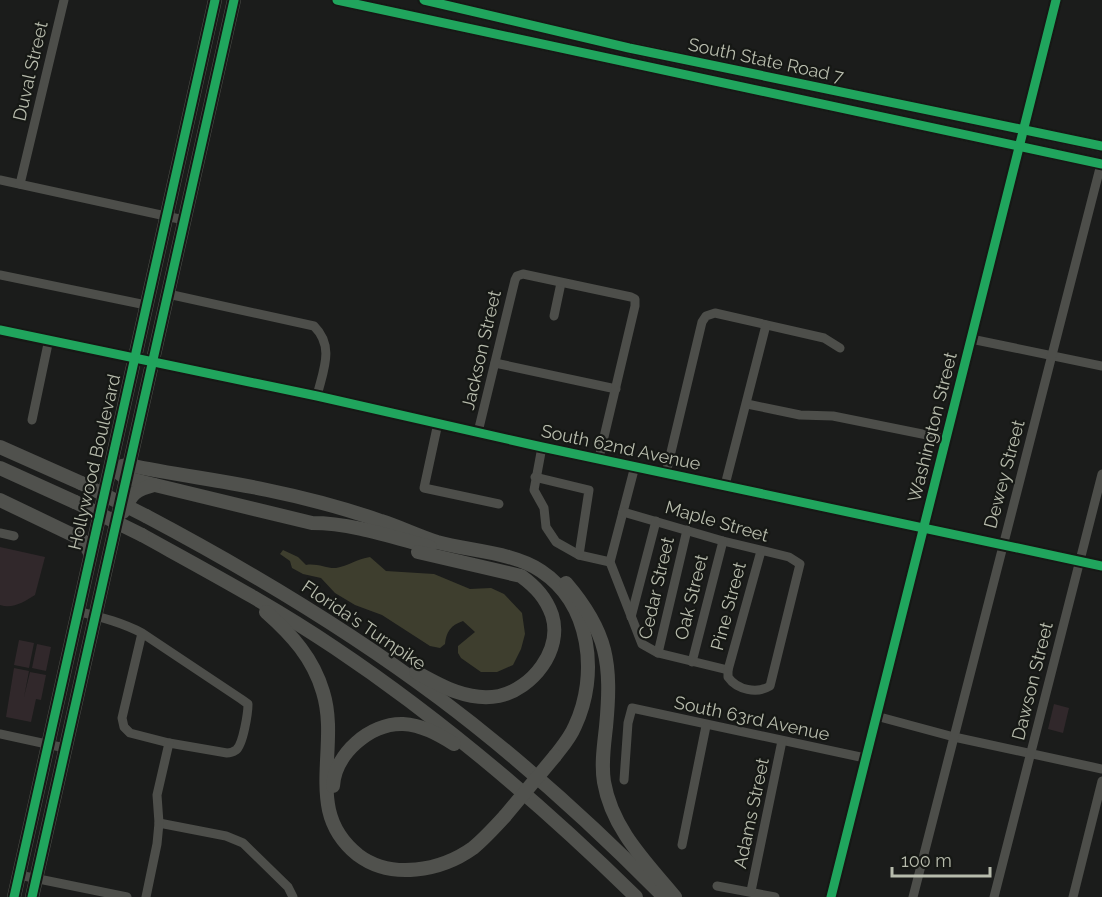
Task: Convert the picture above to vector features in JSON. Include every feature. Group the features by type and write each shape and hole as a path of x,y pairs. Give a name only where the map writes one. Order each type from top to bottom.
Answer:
{"highway":[{"name":"Hollywood Boulevard","path":"14,897 215,0"},
{"name":"Hollywood Boulevard","path":"32,897 234,0"},
{"name":"Florida's Turnpike","path":"0,447 81,483 146,516 269,584 336,627 440,698 518,762 664,897"},
{"name":"Florida's Turnpike","path":"0,468 142,535 242,590 374,675 493,765 572,835 636,897"},
{"path":"110,468 180,476 266,490 357,513 435,541 525,562 542,571 569,599 580,621 586,645 588,678 584,701 574,729 472,848 449,861 415,870 397,870 365,860 341,839 329,810 329,725 324,694 315,670 304,650 288,631 242,590"},
{"path":"127,471 158,484 312,523 350,537 521,576 535,586 545,600 553,617 554,634 543,666 532,680 516,690 499,696 482,697 445,689 336,627"},
{"path":"114,530 131,496 138,490 158,484"},
{"path":"0,500 79,538 90,553"},
{"path":"312,523 349,527 522,569 550,585 562,600 571,619 582,662 580,690 575,711 553,754"},
{"path":"406,530 437,534 530,555 547,564 583,603 595,622 604,645 609,670 603,780 610,807 633,846 675,897"},
{"path":"493,765 437,733 420,727 401,724 382,728 366,736 344,757 333,781 333,808 343,833 356,848 379,861 403,865 436,859 459,848 503,813"}],"main road":[{"name":"South State Road 7","path":"337,0 1102,164"},
{"name":"South State Road 7","path":"424,0 629,48 1102,146"},
{"path":"793,99 827,90"},
{"path":"807,102 827,90"}],"street":[{"name":"Duval Street","path":"20,184 64,0"},
{"name":"Washington Street","path":"831,897 1056,0"},
{"name":"Dewey Street","path":"913,897 1102,164"},
{"path":"0,180 184,220"},
{"name":"Jackson Street","path":"478,432 517,276 523,274 561,283"},
{"path":"0,275 146,305"},
{"path":"554,316 561,283 635,299 599,458"},
{"path":"168,294 314,326 322,335 327,349 317,396"},
{"path":"666,473 702,322 706,316 715,313 824,338 840,348"},
{"path":"725,485 766,325"},
{"name":"South 62nd Avenue","path":"0,330 135,357 542,447 1102,566"},
{"path":"32,420 49,339"},
{"path":"971,339 1102,366"},
{"path":"495,363 616,389"},
{"path":"747,404 800,415 833,416 947,439"},
{"name":"Jackson Street","path":"438,423 424,488 499,504"},
{"path":"542,447 534,490 544,508 546,527 556,542 579,555 610,562"},
{"path":"635,466 610,562 642,644 658,653 728,670"},
{"name":"Dawson Street","path":"994,897 1102,474"},
{"path":"535,477 589,490 579,555"},
{"name":"Maple Street","path":"623,512 723,541 789,557 800,564 770,686 762,691 744,689 730,681 728,670"},
{"path":"631,618 656,521"},
{"name":"Cedar Street","path":"658,653 687,530"},
{"path":"0,533 14,536"},
{"name":"Oak Street","path":"692,662 723,541"},
{"name":"Pine Street","path":"728,670 761,551"},
{"path":"77,611 119,622 142,633 248,704 239,747 235,752 227,753 169,743 130,733 124,727 122,718 142,633"},
{"name":"South 63rd Avenue","path":"624,780 628,723 632,708 706,726 865,758"},
{"path":"876,716 954,737 1102,770"},
{"path":"682,844 706,726"},
{"path":"0,734 65,748"},
{"name":"Adams Street","path":"751,891 782,741"},
{"path":"146,897 158,844 158,795 169,743"},
{"path":"1073,897 1102,781"},
{"path":"159,824 226,836 243,843 288,887 293,896"},
{"path":"19,874 127,897"},
{"path":"717,886 775,897"}],"shaded area":[{"path":"0,547 45,557 35,595 14,605 0,605"},
{"path":"283,550 298,557 306,565 336,568 370,557 386,571 434,574 470,589 491,588 504,594 522,613 525,634 521,649 513,665 497,672 481,672 461,658 458,653 458,646 475,632 463,621 450,630 445,644 440,648 430,646 382,615 355,605 335,593 321,578 303,574 292,568 290,561 280,554"},
{"path":"19,640 34,643 29,668 14,665"},
{"path":"37,644 51,647 46,671 32,668"},
{"path":"14,668 29,671 24,697 30,672 46,675 41,700 36,699 31,722 6,717"},
{"path":"1054,704 1069,708 1063,733 1048,729"}],"cycle path":[{"path":"14,897 215,0"},
{"path":"32,897 234,0"},
{"path":"337,0 1102,164"},
{"path":"424,0 629,48 1102,146"},
{"path":"831,897 1056,0"},
{"path":"0,330 317,396 542,447 1102,566"}]}
